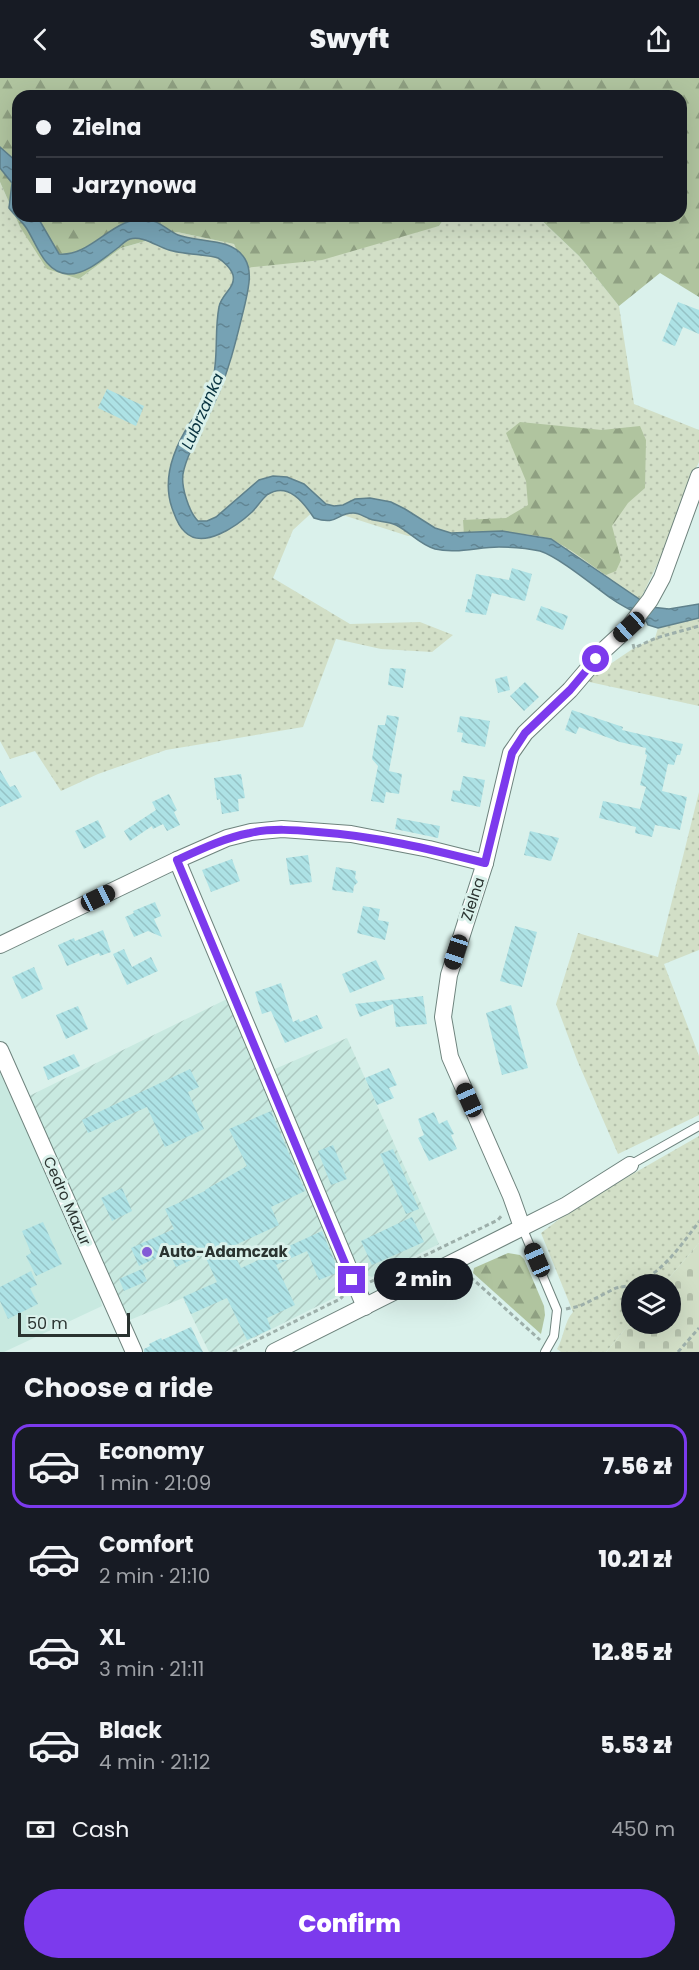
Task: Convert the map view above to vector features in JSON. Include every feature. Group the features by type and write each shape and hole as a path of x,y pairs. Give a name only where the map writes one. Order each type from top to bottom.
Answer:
{"street":[{"name":"Zielna","path":"522,1227 450,1057 443,1017 449,975 485,863 512,753 525,733 570,690 650,600 662,578 699,476"},
{"path":"0,945 177,860 227,838 251,832 282,829 351,834 429,849 485,863"},
{"path":"177,860 365,1307"},
{"name":"Cedro Mazur","path":"0,1050 134,1352"},
{"path":"274,1352 565,1206 630,1165"}],"lane":[{"path":"630,1165 699,1126"},
{"path":"522,1227 557,1310 554,1336 545,1352"}],"path":[{"path":"631,624 634,648 656,638 699,626"},
{"path":"233,1352 340,1299 344,1295 344,1285 352,1280 361,1276 369,1282 376,1281 498,1220 504,1213 504,1204 512,1200"},
{"path":"652,1274 667,1262 699,1222"},
{"path":"456,1274 464,1270 542,1341"},
{"path":"557,1310 580,1306 608,1291 621,1287"},
{"path":"678,1352 699,1328"},
{"path":"535,1346 542,1341 543,1335"}],"shaded area":[{"path":"227,999 345,1277 341,1282 340,1293 334,1298 225,1352 209,1352 183,1298 125,1322 27,1097"},
{"path":"347,1038 439,1244 372,1277 357,1272 270,1071"},
{"path":"0,1072 99,1293 102,1306 4,1352 0,1352"}],"green space":[{"path":"0,78 699,78 699,297 660,273 619,306 579,256 543,222 687,222 687,90 12,90 12,209 0,182"},
{"path":"0,182 12,209 12,222 18,222 20,227 79,279 121,248 177,232 234,244 244,268 439,226 442,222 543,222 579,256 619,306 634,404 699,430 699,462 685,490 672,534 640,600 551,539 482,531 408,536 318,507 293,530 273,578 350,624 420,622 453,635 432,652 381,649 336,639 303,727 166,750 98,774 61,791 35,751 10,759 0,741"},
{"path":"18,222 442,222 439,226 322,260 244,268 234,244 177,232 121,248 79,279 47,269"},
{"path":"520,422 602,430 640,426 646,440 645,488 628,503 612,526 621,560 616,571 606,575 565,547 544,537 508,533 464,534 463,520 506,518 528,505 526,481 506,433"},
{"path":"699,618 699,706 585,681 634,648 655,638 658,628"},
{"path":"699,792 699,950 664,964 699,1056 699,1115 618,1154 577,1060 556,1004 578,933 658,957"},
{"path":"699,1136 699,1243 673,1274 621,1274 621,1334 606,1352 561,1352 557,1349 573,1312 541,1233 575,1207"},
{"path":"699,1243 699,1352 606,1352 621,1334 681,1334 681,1274 673,1274"},
{"path":"508,1253 520,1255 524,1259 544,1306 545,1315 541,1334 473,1273 474,1268"}],"water":[{"path":"0,147 12,158 12,183 0,168"},
{"path":"12,183 12,211 9,208"},
{"name":"Lubrzanka","path":"21,222 40,222 59,254 82,249 125,223 156,222 186,237 232,247 245,259 249,270 248,287 232,354 224,380 192,447 183,474 186,499 198,521 207,521 216,517 259,480 273,476 287,477 304,484 326,504 334,506 343,505 355,499 370,498 391,502 435,528 451,533 502,531 551,539 651,607 669,609 699,604 699,618 658,628 648,625 637,614 616,602 567,566 540,551 504,547 451,551 435,549 425,545 396,525 358,514 347,514 328,521 314,518 300,500 282,491 275,491 267,495 246,518 220,534 201,538 192,537 179,524 172,508 168,486 169,475 179,443 205,400 212,383 219,307 222,298 232,284 232,272 218,258 165,249 135,238 127,240 95,265 82,272 68,274 53,269 48,264"}],"building":[{"path":"678,302 699,310 699,334 683,327 675,346 662,341"},
{"path":"107,389 144,406 136,426 98,408"},
{"path":"512,568 532,574 525,601 492,593 486,615 465,612 468,599 471,599 476,574 509,580"},
{"path":"541,606 568,616 563,630 536,620"},
{"path":"390,668 406,669 403,688 388,685"},
{"path":"507,676 510,690 498,693 495,679"},
{"path":"525,682 539,697 524,711 510,696"},
{"path":"572,710 623,727 622,730 683,744 674,765 668,764 662,791 687,797 680,830 655,825 652,837 635,833 636,827 599,818 603,801 640,809 646,787 640,785 647,755 645,754 646,748 620,742 579,727 576,734 565,730"},
{"path":"387,715 399,717 389,771 402,774 399,794 386,792 384,803 371,801 378,766 372,759 378,725 385,725"},
{"path":"460,716 490,721 485,747 461,742 463,733 457,732"},
{"path":"0,770 10,787 15,785 22,797 0,807"},
{"path":"241,774 245,798 238,799 239,811 222,814 220,799 217,800 214,778"},
{"path":"463,776 485,780 480,807 451,801 453,790 460,791"},
{"path":"169,794 177,810 174,812 180,825 167,831 163,824 153,829 152,826 130,841 124,831 156,810 152,802"},
{"path":"397,818 440,826 438,838 395,829"},
{"path":"98,820 106,837 84,849 75,831"},
{"path":"530,831 559,838 551,861 524,855"},
{"path":"308,855 312,882 290,885 286,858"},
{"path":"232,859 240,881 211,892 202,870"},
{"path":"336,867 356,871 355,878 358,882 354,886 353,893 332,890"},
{"path":"155,902 161,916 154,919 162,937 148,931 134,937 125,917"},
{"path":"363,906 380,909 378,920 389,922 385,940 357,933"},
{"path":"515,926 537,932 522,987 500,981"},
{"path":"103,930 111,952 100,956 99,953 67,966 58,945"},
{"path":"124,949 132,967 151,957 158,971 127,985 113,954"},
{"path":"376,960 385,979 350,993 342,974"},
{"path":"34,967 43,989 22,999 12,977"},
{"path":"281,983 293,1022 299,1019 300,1022 317,1015 323,1028 285,1043 271,1011 262,1014 255,992"},
{"path":"423,996 427,1024 396,1027 393,1004 360,1017 355,1004"},
{"path":"511,1005 528,1068 502,1075 486,1013"},
{"path":"78,1006 88,1029 66,1039 56,1015"},
{"path":"74,1054 80,1066 48,1080 43,1067"},
{"path":"389,1068 397,1085 389,1088 394,1098 377,1105 365,1078"},
{"path":"190,1069 199,1087 188,1092 204,1129 165,1147 147,1107 88,1133 82,1120"},
{"path":"271,1111 305,1191 271,1207 279,1225 231,1247 241,1268 322,1231 339,1272 319,1280 307,1251 276,1265 295,1305 267,1318 271,1329 247,1340 227,1298 191,1314 183,1297 217,1282 204,1254 176,1267 169,1252 139,1266 131,1248 174,1229 165,1209 205,1191 247,1166 229,1129"},
{"path":"434,1112 439,1124 447,1120 454,1134 451,1135 457,1149 429,1161 418,1138 424,1135 418,1119"},
{"path":"333,1145 347,1179 331,1185 318,1151"},
{"path":"393,1149 419,1209 406,1214 380,1154"},
{"path":"122,1188 132,1211 112,1221 101,1198"},
{"path":"412,1217 424,1242 372,1265 361,1241"},
{"path":"43,1222 62,1264 36,1276 26,1256 31,1253 22,1231"},
{"path":"142,1269 147,1281 124,1291 119,1279"},
{"path":"31,1271 37,1285 30,1288 38,1304 8,1319 0,1301 0,1287"},
{"path":"191,1327 203,1352 144,1352 144,1349 150,1346 149,1344"}],"place":[{"name":"Auto-Adamczak","path":"147,1252"}],"route":[{"path":"352,1280 177,860 227,838 251,832 282,829 351,834 429,849 485,863 512,753 525,733 570,690 596,659"}]}
